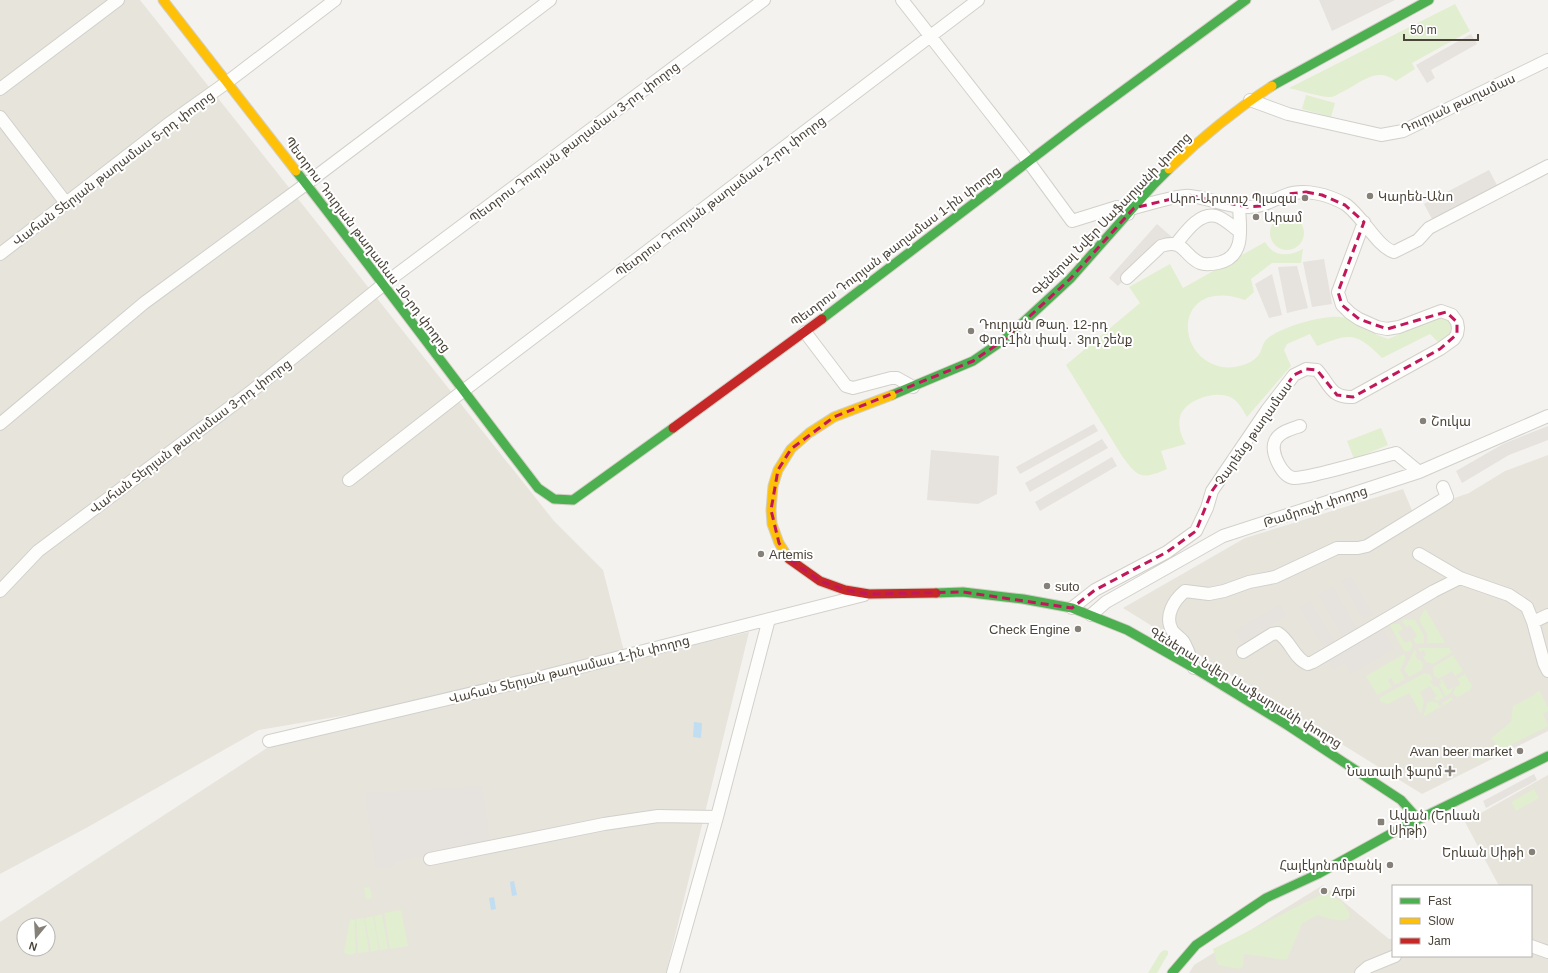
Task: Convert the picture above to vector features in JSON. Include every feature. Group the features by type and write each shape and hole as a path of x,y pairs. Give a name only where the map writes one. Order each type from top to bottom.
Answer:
{"main road":[{"name":"Պետրոս Դուրյան թաղամաս 10-րդ փողոց","path":"163,0 226,83 270,136 384,284 463,391 538,488 554,499"},
{"name":"Պետրոս Դուրյան թաղամաս 1-ին փողոց","path":"554,499 573,500 804,332 1028,161 1246,0"},
{"name":"Գեներալ Նվեր Սաֆարյանի փողոց","path":"1418,819 1401,800 1194,668 1127,630 1091,614 1072,608 1022,599 963,592 869,594 845,590 820,581 790,560 779,543 772,524 771,510 773,486 778,470 791,449 809,433 834,417 913,387 973,361 1005,339 1070,279 1154,184 1196,143 1250,100 1287,77 1429,0"},
{"path":"1172,973 1196,945 1266,898 1318,874 1418,819 1548,756"}],"street":[{"path":"0,89 118,0"},
{"name":"Վահան Տերյան թաղամաս 5-րդ փողոց","path":"0,254 167,125 226,83 335,0"},
{"path":"0,424 144,303 306,184 550,0"},
{"name":"Պետրոս Դուրյան թաղամաս 3-րդ փողոց","path":"384,284 764,0"},
{"path":"902,0 1028,161 1072,221 1117,207 1131,211 1188,195 1239,207 1262,206 1288,194 1306,192 1322,195 1345,205 1364,222 1387,250 1394,252 1418,240 1429,228 1548,166"},
{"name":"Պետրոս Դուրյան թաղամաս 2-րդ փողոց","path":"349,480 463,391 978,0"},
{"name":"Դուրյան թաղամաս","path":"1250,100 1288,114 1381,135 1403,131 1548,60"},
{"path":"0,117 66,203"},
{"path":"1127,278 1161,246 1168,244 1180,245 1199,263 1205,264 1220,262 1233,256 1240,242 1239,207"},
{"path":"1176,244 1194,223 1208,217 1216,216 1240,232"},
{"name":"Չարենց թաղամաս","path":"1072,608 1095,590 1167,552 1196,531 1207,508 1212,491 1267,410 1294,375 1306,369 1317,370 1325,378 1329,388 1337,395 1345,398 1353,397 1440,349 1454,339 1457,334 1457,322 1452,315 1446,312 1437,312 1399,327 1387,329 1377,327 1359,319 1342,305 1338,292 1364,222"},
{"name":"Վահան Տերյան թաղամաս 3-րդ փողոց","path":"0,591 38,551 253,390 384,284"},
{"path":"804,332 846,386 853,388 891,378 897,378 913,387"},
{"name":"Թամրուչի փողոց","path":"1091,614 1106,602 1223,536 1418,472 1548,416"},
{"path":"1300,426 1281,434 1274,442 1273,451 1284,474 1292,478 1302,478 1346,468 1396,453 1418,472"},
{"path":"1194,668 1182,640 1172,631 1168,620 1170,611 1177,597 1185,591 1209,594 1224,591 1249,582 1275,577 1337,548 1358,548 1368,546 1447,497 1443,487"},
{"path":"1419,554 1460,578 1509,595 1526,607 1534,622 1544,663 1548,671"},
{"path":"1243,652 1272,634 1278,633 1284,637 1301,662 1308,664 1434,591 1460,578"},
{"name":"Վահան Տերյան թաղամաս 1-ին փողոց","path":"269,741 541,677 869,594"},
{"path":"1534,622 1548,615"},
{"path":"673,973 717,817 769,619"},
{"path":"430,859 604,824 658,816 717,817"},
{"path":"1532,946 1548,952"},
{"path":"1361,973 1368,967 1393,957"}],"highlighted area":[{"path":"1306,192 1322,195 1345,205 1364,222 1338,292 1342,305 1359,319 1387,329 1446,312 1457,322 1457,334 1440,349 1353,397 1337,395 1317,370 1306,369 1294,375 1212,491 1196,531 1167,552 1095,590 1072,608 963,592 869,594 845,590 820,581 790,560 779,543 771,510 778,470 791,449 834,417 973,361 1005,339 1070,279 1134,208 1188,195 1248,207 1262,206 1288,194"}],"shaded area":[{"path":"0,0 140,0 554,521 603,570 624,651 359,713 259,730 88,827 0,874"},
{"path":"1319,0 1395,0 1332,31"},
{"path":"1471,34 1477,44 1431,70 1435,78 1427,83 1416,65"},
{"path":"1489,170 1498,187 1433,221 1424,204"},
{"path":"1157,224 1173,238 1168,243 1162,238 1118,286 1109,278"},
{"path":"1324,259 1332,304 1312,307 1303,262"},
{"path":"1297,266 1308,308 1287,313 1278,267"},
{"path":"1272,274 1282,315 1269,318 1255,284"},
{"path":"1094,424 1098,431 1020,474 1016,467"},
{"path":"1548,426 1548,440 1509,455 1462,483 1456,471 1503,444"},
{"path":"1102,439 1108,448 1030,492 1025,483"},
{"path":"931,450 999,456 997,494 978,504 927,500"},
{"path":"1548,455 1548,731 1422,794 1123,608 1245,538 1403,489 1414,515 1443,502 1469,493 1505,471"},
{"path":"1112,457 1117,466 1040,511 1035,502"},
{"path":"1351,576 1373,614 1363,619 1341,581"},
{"path":"1333,587 1359,631 1344,639 1318,595"},
{"path":"1310,601 1337,644 1326,651 1299,607"},
{"path":"1280,604 1287,615 1242,643 1235,631"},
{"path":"1382,628 1394,649 1351,674 1344,663 1333,670 1328,660"},
{"path":"749,632 666,973 0,973 0,922 273,744"},
{"path":"1534,774 1537,780 1486,808 1483,801"},
{"path":"1548,775 1548,949 1532,942 1532,885 1498,885 1465,822"},
{"path":"482,786 490,842 395,862 395,866 376,869 364,793"},
{"path":"1323,885 1389,939 1392,939 1392,957 1532,957 1532,947 1548,954 1548,973 1189,973 1194,965"}],"green space":[{"path":"1455,4 1470,31 1412,63 1415,69 1396,81 1381,75 1374,76 1367,78 1331,97 1289,88"},
{"path":"1306,95 1335,103 1331,117 1302,109"},
{"path":"1284,216 1290,216 1299,221 1303,227 1303,239 1299,245 1290,250 1284,250 1275,245 1270,236 1270,230 1275,221"},
{"path":"1265,242 1273,251 1282,254 1297,252 1303,249 1301,263 1272,263 1251,279 1254,292 1245,300 1222,296 1205,299 1194,308 1188,320 1189,335 1194,349 1206,360 1222,367 1244,365 1257,357 1266,340 1282,330 1313,320 1333,317 1344,318 1365,330 1388,339 1442,316 1451,323 1449,336 1439,343 1430,334 1382,358 1366,343 1352,337 1338,339 1317,346 1310,334 1287,344 1284,350 1291,366 1247,417 1237,402 1226,396 1210,396 1194,401 1183,411 1180,417 1180,431 1186,444 1161,451 1167,469 1159,473 1146,476 1137,473 1122,456 1066,365 1140,303 1129,287 1170,264 1183,288"},
{"path":"1381,428 1388,445 1354,459 1347,441"},
{"path":"1425,608 1445,643 1427,643 1428,635 1419,620"},
{"path":"1405,619 1415,620 1424,635 1424,643 1416,644 1413,639 1417,636 1410,625 1406,627 1402,621"},
{"path":"1392,620 1394,624 1399,623 1403,629 1398,632 1405,643 1410,640 1413,646 1408,652 1404,651 1388,622"},
{"path":"1418,648 1449,648 1452,652 1433,664 1426,662 1423,657 1426,655 1424,650 1420,652"},
{"path":"1415,649 1417,654 1415,655 1423,664 1422,670 1409,677 1404,670"},
{"path":"1404,654 1406,657 1400,670 1405,679 1395,685 1391,678 1388,680 1392,687 1377,695 1366,676"},
{"path":"1453,655 1463,671 1455,676 1452,671 1439,679 1437,677 1436,678 1433,673 1433,667"},
{"path":"1424,673 1430,674 1433,680 1430,681 1434,687 1437,686 1444,697 1438,701 1433,699 1437,696 1430,686 1420,692 1424,701 1421,714 1409,693 1388,704 1381,702 1379,698"},
{"path":"1465,674 1472,686 1470,690 1454,699 1457,697 1453,694 1455,687 1460,685 1457,679"},
{"path":"1442,679 1448,690 1453,687 1451,693 1445,696 1439,684 1441,683 1440,680"},
{"path":"1539,690 1548,708 1548,711 1543,714 1548,726 1479,761 1473,755 1482,746 1488,752 1496,744 1491,738 1511,722 1513,706 1533,696"},
{"path":"1452,697 1453,700 1423,717 1427,703 1430,701 1439,703 1438,705 1441,706 1443,705 1442,703"},
{"path":"1534,789 1539,798 1516,811 1511,802"},
{"path":"370,887 372,898 366,899 364,888"},
{"path":"1326,892 1342,902 1350,913 1349,918 1346,920 1338,920 1317,915 1302,924 1287,959 1285,960 1244,954 1243,966 1239,969 1218,965 1213,949"},
{"path":"401,910 408,946 390,949 384,913"},
{"path":"382,914 388,949 380,950 374,916"},
{"path":"373,916 379,950 371,952 365,918"},
{"path":"364,918 369,952 358,953 356,919"},
{"path":"350,919 355,920 356,953 350,955 344,953"},
{"path":"1164,950 1168,951 1168,954 1157,973 1148,973 1160,953"}],"water":[{"path":"694,722 702,723 701,738 693,737"},
{"path":"514,881 517,895 512,896 510,882"},
{"path":"494,897 496,909 491,910 489,898"}],"traffic: fast":[{"path":"822,319 1079,123 1246,0"},
{"path":"1272,86 1429,0"},
{"path":"892,395 973,361 1005,339 1070,279 1169,169"},
{"path":"296,171 538,488 554,499 573,500 673,428"},
{"path":"936,593 963,592 1023,599 1072,608 1127,630 1194,668 1287,725 1401,800 1418,819"},
{"path":"1172,973 1196,945 1266,898 1318,874 1403,827 1548,756"}],"traffic: slow":[{"path":"163,0 296,171"},
{"path":"1169,169 1193,146 1219,125 1272,86"},
{"path":"789,559 779,543 772,524 771,510 773,486 778,470 791,449 809,433 834,417 892,395"}],"traffic: jam":[{"path":"673,428 822,319"},
{"path":"789,559 820,581 845,590 869,594 936,593"}],"place":[{"name":"Կարեն-Անո","path":"1370,196"},
{"name":"Արո-Արտուշ Պլազա","path":"1305,198"},
{"name":"Արամ","path":"1256,217"},
{"name":"Դուրյան Թաղ. 12-րդ Փող.1ին փակ․ 3րդ շենք","path":"971,331"},
{"name":"Շուկա","path":"1423,421"},
{"name":"Artemis","path":"761,554"},
{"name":"suto","path":"1047,586"},
{"name":"Check Engine","path":"1078,629"},
{"name":"Avan beer market","path":"1520,751"},
{"name":"Նատալի ֆարմ","path":"1450,771"},
{"name":"Ավան (Երևան Սիթի)","path":"1381,822"},
{"name":"Երևան Սիթի","path":"1532,852"},
{"name":"Հայէկոնոմբանկ","path":"1390,865"},
{"name":"Arpi","path":"1324,891"}]}
